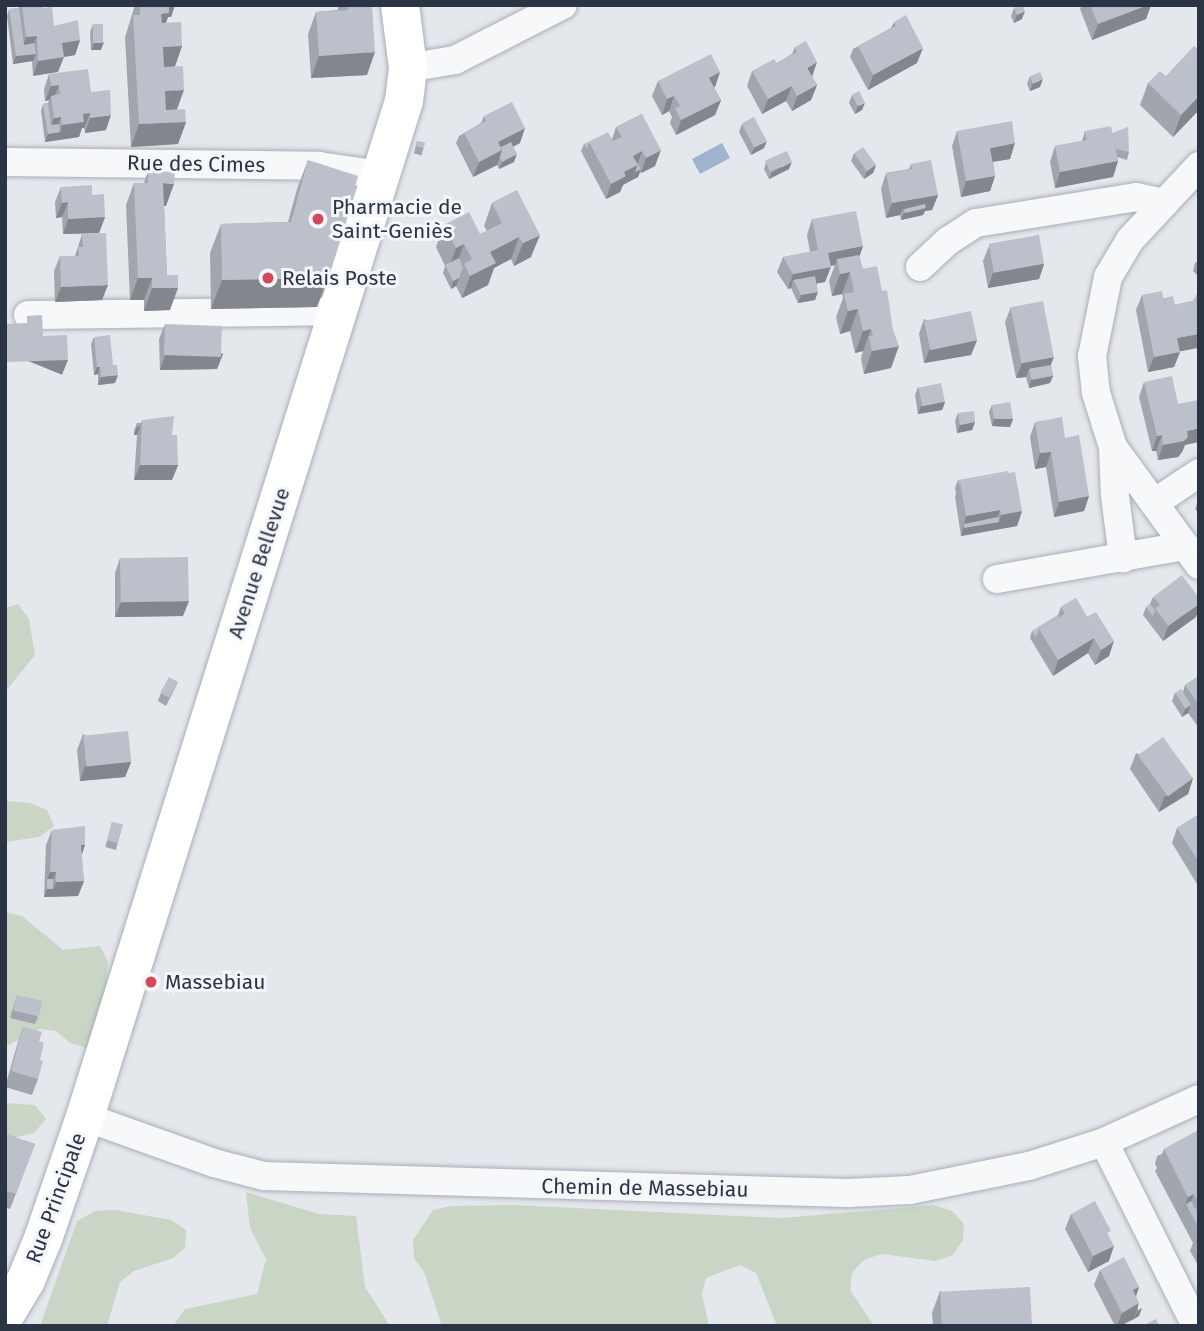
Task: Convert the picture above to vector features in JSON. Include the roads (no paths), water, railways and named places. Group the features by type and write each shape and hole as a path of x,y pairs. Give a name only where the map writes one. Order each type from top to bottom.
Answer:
{"main road":[{"name":"Avenue Bellevue","path":"85,1117 404,101 408,68 400,5"},
{"name":"Rue Principale","path":"5,1315 26,1280 43,1239 85,1117"}],"street":[{"path":"408,68 456,60 563,5"},
{"name":"Rue des Cimes","path":"7,160 319,166 380,175"},
{"path":"1124,558 1115,496 1113,447 1096,393 1092,356 1098,317 1108,277 1130,240 1199,166"},
{"path":"920,267 948,241 976,223 1136,197 1164,203"},
{"path":"28,315 340,311"},
{"path":"1113,447 1192,556"},
{"path":"1154,503 1199,473"},
{"path":"997,579 1124,558 1192,556"},
{"name":"Chemin de Massebiau","path":"85,1117 214,1163 264,1176 848,1193 910,1190 971,1180 1104,1142 1199,1098"},
{"path":"1104,1142 1197,1324"}],"water":[{"path":"722,143 730,158 700,174 692,159"}],"place":[{"name":"Pharmacie de Saint-Geniès","path":"318,219"},
{"name":"Relais Poste","path":"268,278"},
{"name":"Massebiau","path":"151,982"}]}
